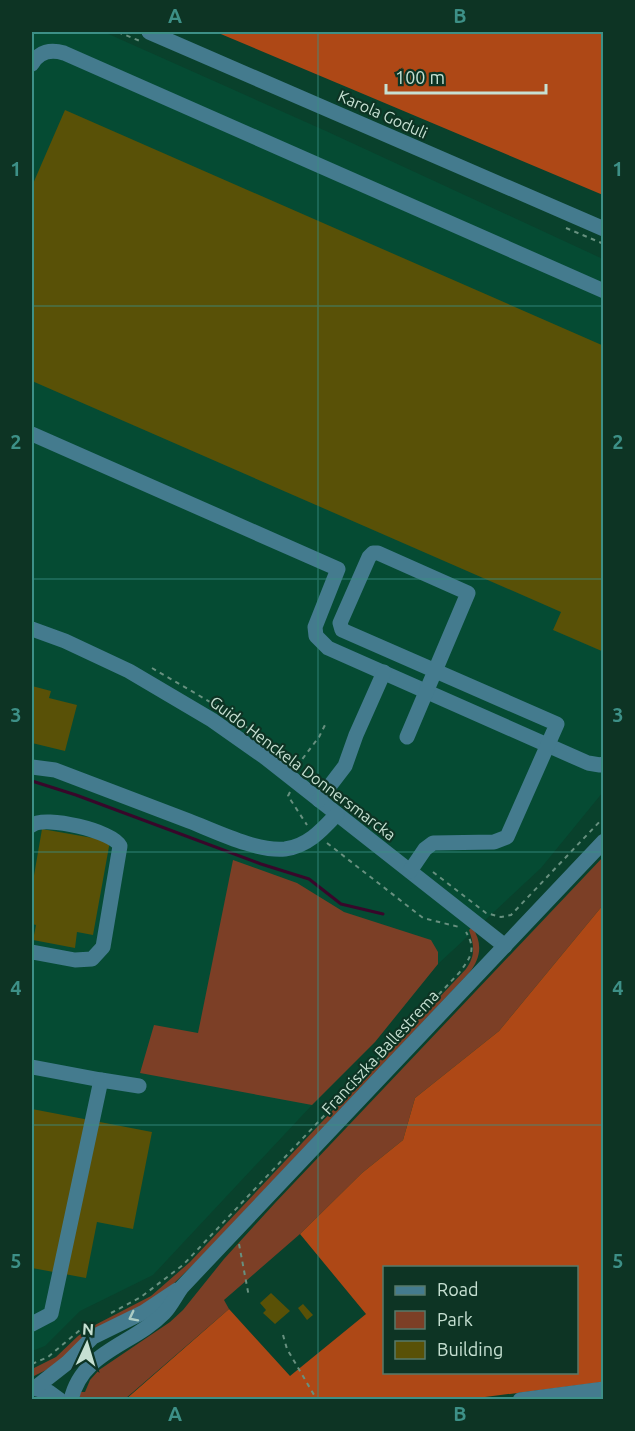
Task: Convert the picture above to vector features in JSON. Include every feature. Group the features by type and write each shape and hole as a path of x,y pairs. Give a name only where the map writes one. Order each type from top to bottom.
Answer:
{"street":[{"name":"Karola Goduli","path":"148,32 603,229"},
{"path":"32,64 42,53 52,50 64,53 603,291"},
{"path":"32,434 360,578"},
{"path":"407,737 426,691 435,670 468,593 378,553 373,553 369,557 340,623 342,630 435,670 557,723 507,837 494,843 433,843 425,849 410,871"},
{"path":"338,569 317,617 315,627 316,636 328,648 588,763 603,764"},
{"name":"Guido Henckela Donnersmarcka","path":"32,629 99,656 189,704 238,737 505,946"},
{"path":"319,800 345,766 384,672"},
{"path":"32,767 55,771 267,848 283,849 308,842 337,814"},
{"path":"32,825 35,822 48,822 76,826 100,832 118,842 120,846 103,947 92,959 75,960 32,952"},
{"name":"Franciszka Ballestrema","path":"71,1400 81,1374 98,1357 164,1313 182,1287 603,841"},
{"path":"32,1067 139,1086"},
{"path":"32,1324 51,1314 101,1080"},
{"name":"Franciszka Ballestrema","path":"33,1388 67,1363 93,1338 144,1312 182,1287"},
{"path":"33,1388 49,1392 60,1400"},
{"path":"520,1400 603,1389"}],"path":[{"path":"297,766 319,737 326,723"},
{"path":"288,793 310,828"},
{"path":"486,914 501,917 511,915 603,817"},
{"path":"103,1317 141,1297 183,1264 459,973 471,957 472,945 461,928 423,918 322,839"},
{"path":"232,1235 240,1246 249,1297"},
{"path":"32,1364 54,1353 86,1325"},
{"path":"283,1335 287,1349 317,1400"}],"shaded area":[{"path":"32,32 104,32 326,131 603,259 603,792 541,868 438,964 374,1042 153,1275 80,1311 45,1346 32,1351"},
{"path":"216,32 603,32 603,195"},
{"path":"603,905 603,1382 462,1400 125,1400 229,1309 290,1376 366,1314 300,1234 362,1173 403,1140 415,1098 499,1031"}],"green space":[{"path":"603,857 603,905 499,1031 415,1098 403,1140 362,1173 300,1234 224,1300 229,1309 125,1399 80,1399 80,1392 85,1392 90,1380 99,1370 170,1322 183,1310 224,1259 275,1203"},
{"path":"233,860 297,883 344,912 431,940 438,952 438,964 375,1042 312,1105 140,1073 154,1025 198,1033"},
{"path":"472,927 478,939 479,950 476,962 469,973 196,1262 168,1289 54,1366 32,1377 32,1369 56,1357 78,1336 93,1326 151,1296 190,1262 466,969 473,954 469,930"}],"building":[{"path":"65,110 604,346 604,652 553,630 561,612 32,381 32,186"},
{"path":"32,686 51,691 49,698 77,705 65,751 32,743"},
{"path":"42,829 110,841 93,935 77,932 75,948 33,940 36,925 32,924 32,887"},
{"path":"32,1109 152,1132 133,1229 97,1222 86,1278 32,1268"},
{"path":"271,1293 290,1311 275,1324 263,1313 266,1310 260,1303"},
{"path":"303,1304 313,1315 307,1320 298,1308"}],"waterway":[{"path":"32,781 76,795 261,864 309,879 341,904 383,914"}]}
